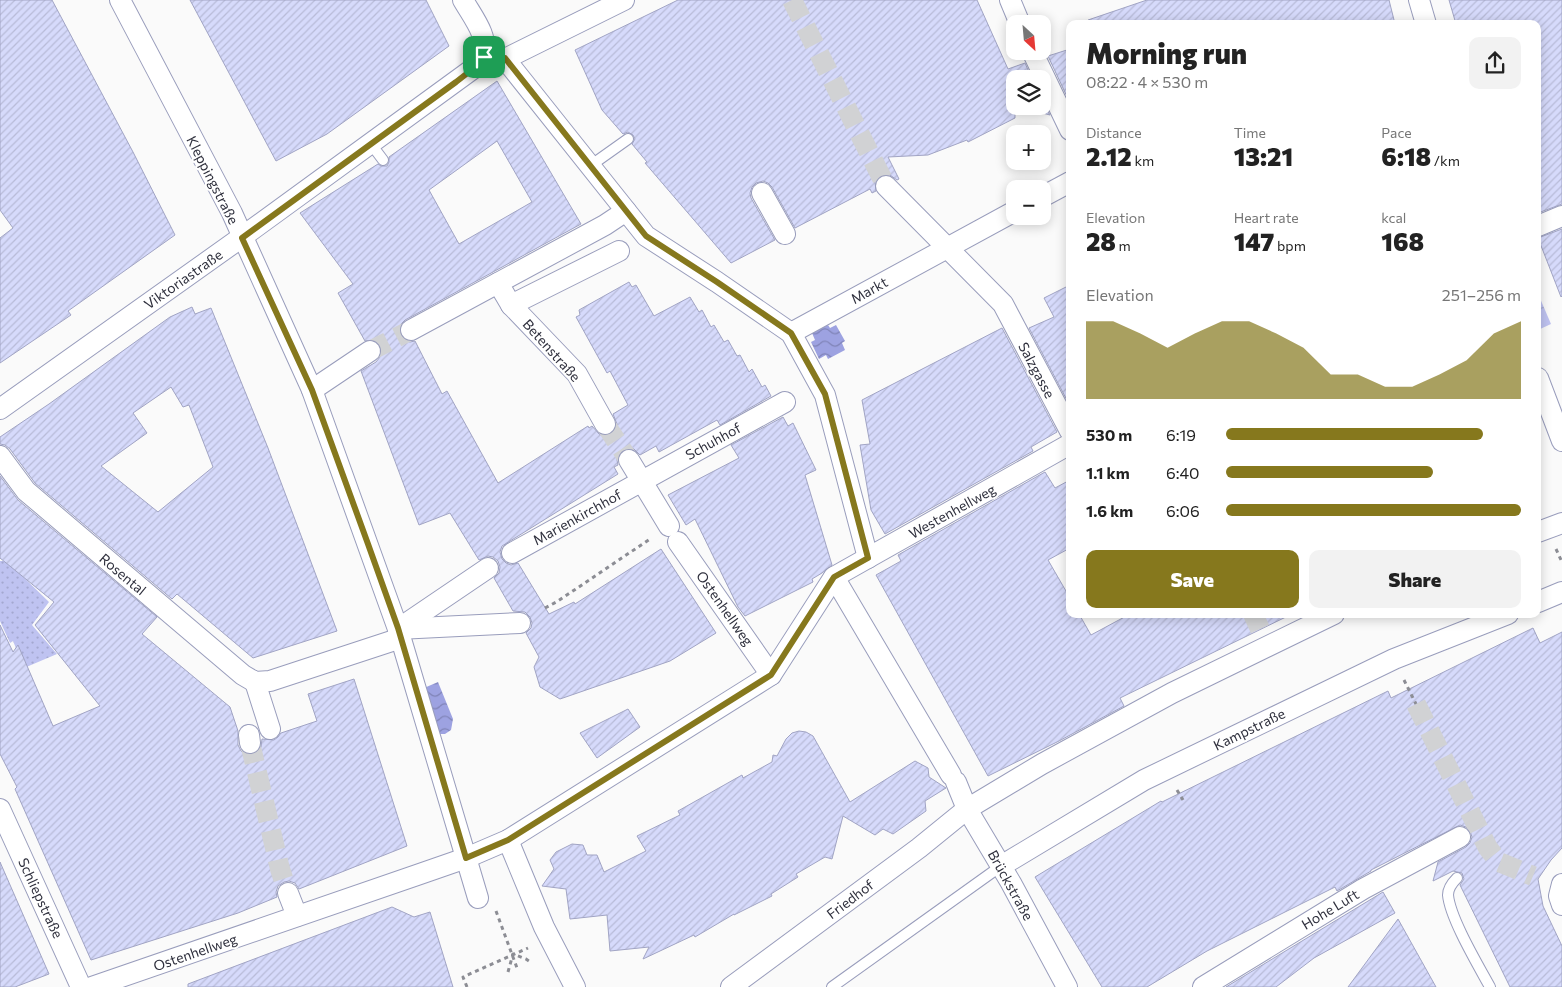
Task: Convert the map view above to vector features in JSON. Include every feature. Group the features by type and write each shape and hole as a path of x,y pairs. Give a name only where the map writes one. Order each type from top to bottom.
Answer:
{"street":[{"name":"Kleppingstraße","path":"120,0 232,213 312,390 399,633 466,858"},
{"path":"463,0 484,38 486,47 484,57 505,58 624,0"},
{"path":"1010,0 1016,15"},
{"path":"1419,0 1425,20"},
{"name":"Viktoriastraße","path":"0,409 242,238 468,73 484,57"},
{"path":"505,58 646,236 791,333 825,394 868,558"},
{"path":"1037,60 1066,122"},
{"path":"1051,192 1066,184"},
{"path":"886,186 946,248"},
{"path":"762,193 785,234"},
{"path":"411,330 498,282 553,266 605,225 626,212"},
{"name":"Markt","path":"791,333 1006,216"},
{"path":"1541,225 1562,216"},
{"name":"Betenstraße","path":"511,305 553,266 621,250 646,236"},
{"name":"Salzgasse","path":"946,248 1003,304 1066,424"},
{"name":"Betenstraße","path":"498,282 511,305 577,374 605,424"},
{"path":"312,390 370,351"},
{"path":"1541,386 1562,441"},
{"name":"Schuhhof","path":"642,481 785,402"},
{"name":"Westenhellweg","path":"834,577 1066,446"},
{"name":"Rosental","path":"0,456 26,491 242,675 255,682"},
{"path":"629,460 674,534"},
{"name":"Marienkirchhof","path":"512,553 642,481"},
{"path":"1541,531 1562,523"},
{"name":"Ostenhellweg","path":"674,534 771,675"},
{"path":"399,633 488,568"},
{"name":"Ostenhellweg","path":"92,987 466,858 508,840 771,675 834,577"},
{"name":"Brückstraße","path":"834,577 954,779 967,808 1067,987"},
{"path":"1541,601 1562,592"},
{"path":"967,808 1042,764 1163,698 1263,638 1322,618"},
{"name":"Kampstraße","path":"1001,866 1144,780 1394,659 1498,618"},
{"path":"270,729 255,682 270,681 399,633 520,622"},
{"name":"Friedhof","path":"730,987 919,848 967,808"},
{"name":"Schliepstraße","path":"0,809 81,987"},
{"name":"Hohe Luft","path":"1203,987 1363,889 1460,837"},
{"path":"508,840 550,939 575,987"},
{"path":"466,858 486,900"},
{"path":"1562,884 1559,896 1562,905"},
{"path":"288,893 297,916"}],"lane":[{"path":"590,166 628,139"},
{"path":"371,144 383,160"},
{"path":"832,987 1001,866"},
{"path":"1456,878 1450,884 1448,893 1451,910 1490,987"}],"path":[{"path":"545,608 674,534"},
{"path":"1175,785 1183,800"},
{"path":"486,900 513,954 517,968"},
{"path":"467,987 463,977 550,939"},
{"path":"513,954 532,963"},
{"path":"508,972 513,954"},
{"path":"526,959 526,965"}],"green space":[{"path":"1541,301 1551,324 1541,329"},
{"path":"0,561 7,561 49,602 32,625 57,654 24,668 13,641 10,643 0,621"}],"water":[{"path":"828,325 830,328 836,325 845,341 842,343 845,350 828,359 826,355 819,359 811,342 815,340 812,333"},
{"path":"438,682 453,719 451,730 445,734 438,734 417,691"}],"building":[{"path":"0,0 52,0 175,235 68,311 71,315 0,363 0,238 13,228 0,210"},
{"path":"190,0 426,0 449,46 327,134 276,161"},
{"path":"678,0 977,0 1008,69 1025,63 1028,70 1006,70 1006,115 1015,115 1015,118 968,142 967,140 928,155 888,157 899,179 897,180 890,175 883,175 877,178 875,182 876,191 872,193 870,189 795,228 772,187 763,181 756,183 750,193 751,198 775,240 731,263 645,163 647,162 632,144 635,139 633,135 628,132 623,134 602,110 575,50"},
{"path":"1147,0 1389,0 1394,20 1088,20"},
{"path":"1449,0 1562,0 1562,204 1541,212 1541,20 1455,20"},
{"path":"1066,50 1066,94 1050,60 1051,55"},
{"path":"497,81 581,224 405,320 399,330 404,340 415,341 442,394 447,391 498,483 588,426 589,428 592,426 599,434 604,436 610,435 615,430 617,424 613,414 628,405 610,371 607,373 576,317 580,315 579,310 629,282 632,287 636,285 654,316 690,297 699,312 702,310 711,327 714,325 724,342 728,340 737,356 740,355 749,372 752,369 762,387 765,385 771,396 720,425 717,420 659,452 656,446 640,455 634,449 623,450 618,455 618,465 614,467 618,474 502,546 500,552 502,559 506,563 511,565 518,563 549,614 574,602 575,604 661,549 716,633 670,661 560,699 540,687 534,667 539,657 526,633 531,628 530,617 525,612 513,611 494,578 499,573 498,561 488,556 479,560 450,513 419,525 361,371 376,362 380,357 382,351 380,345 375,340 365,341 338,293 353,284 300,213 378,164 387,166 389,157","holes":["497,141 532,202 459,244 429,190"]},
{"path":"1562,229 1561,297 1541,246 1541,237"},
{"path":"1066,287 1066,398 1029,328 1054,317 1044,298"},
{"path":"192,307 195,314 211,308 268,448 337,631 253,658 177,594 172,599 35,483 10,449 0,444 0,437 170,317","holes":["171,387 183,407 189,405 213,467 158,512 101,466 147,433 133,413"]},
{"path":"1002,328 1057,432 1031,447 1033,451 885,534 871,510 860,445 870,444 862,400"},
{"path":"783,417 788,426 793,423 816,470 805,475 832,565 812,579 813,582 745,616 738,607 695,519 686,525 668,495 739,458 731,445"},
{"path":"1045,472 1055,488 1066,482 1066,550 1048,560 1066,591 1066,618 1081,618 1091,635 1123,618 1284,618 1120,698 1124,706 988,776 876,575 901,561 898,555"},
{"path":"0,476 18,500 157,617 142,634 230,707 238,731 238,745 245,754 252,755 258,752 262,739 274,740 281,733 317,721 308,694 354,679 407,846 299,889 295,883 284,882 278,886 277,897 238,913 91,960 15,789 17,787 0,754 0,625 13,652 18,645 53,726 100,706 35,625 54,602 0,558"},
{"path":"1533,628 1540,643 1562,632 1562,848 1538,879 1543,906 1562,946 1562,987 1510,987 1460,885 1464,879 1462,873 1453,871 1433,881 1438,862 1470,843 1472,837 1470,831 1460,825 1371,870 1337,891 1335,887 1207,951 1147,987 1102,987 1035,877 1161,801 1388,691 1391,698"},
{"path":"628,709 640,727 597,758 580,733"},
{"path":"799,731 813,736 850,802 915,761 928,768 929,777 946,788 925,801 926,811 893,834 883,829 875,835 843,816 832,859 825,857 796,874 798,877 771,894 772,896 734,914 695,937 694,935 643,959 649,947 610,951 607,915 570,919 566,889 542,886 554,869 550,860 556,852 572,844 583,845 587,855 597,855 604,872 646,851 637,836 680,815 678,811 742,775 743,778 772,762 773,755 777,756 786,739 792,733"},
{"path":"0,862 49,974 15,987 0,987"},
{"path":"1383,892 1395,913 1314,958 1276,987 1226,987"},
{"path":"392,907 414,917 430,912 453,987 188,987 188,984"},
{"path":"1398,919 1436,987 1348,987"}],"tunnel":[{"path":"792,0 886,186"},
{"path":"370,351 411,330"},
{"path":"605,424 629,460"},
{"path":"1255,618 1260,629"},
{"path":"1416,704 1488,848 1499,862 1533,876"},
{"path":"250,743 280,869 288,893"}],"route":[{"path":"484,57 505,58 646,236 791,333 825,394 868,558 834,577 771,675 508,840 466,858 398,628 368,544 312,390 242,238 456,82 474,68 484,57"}]}
